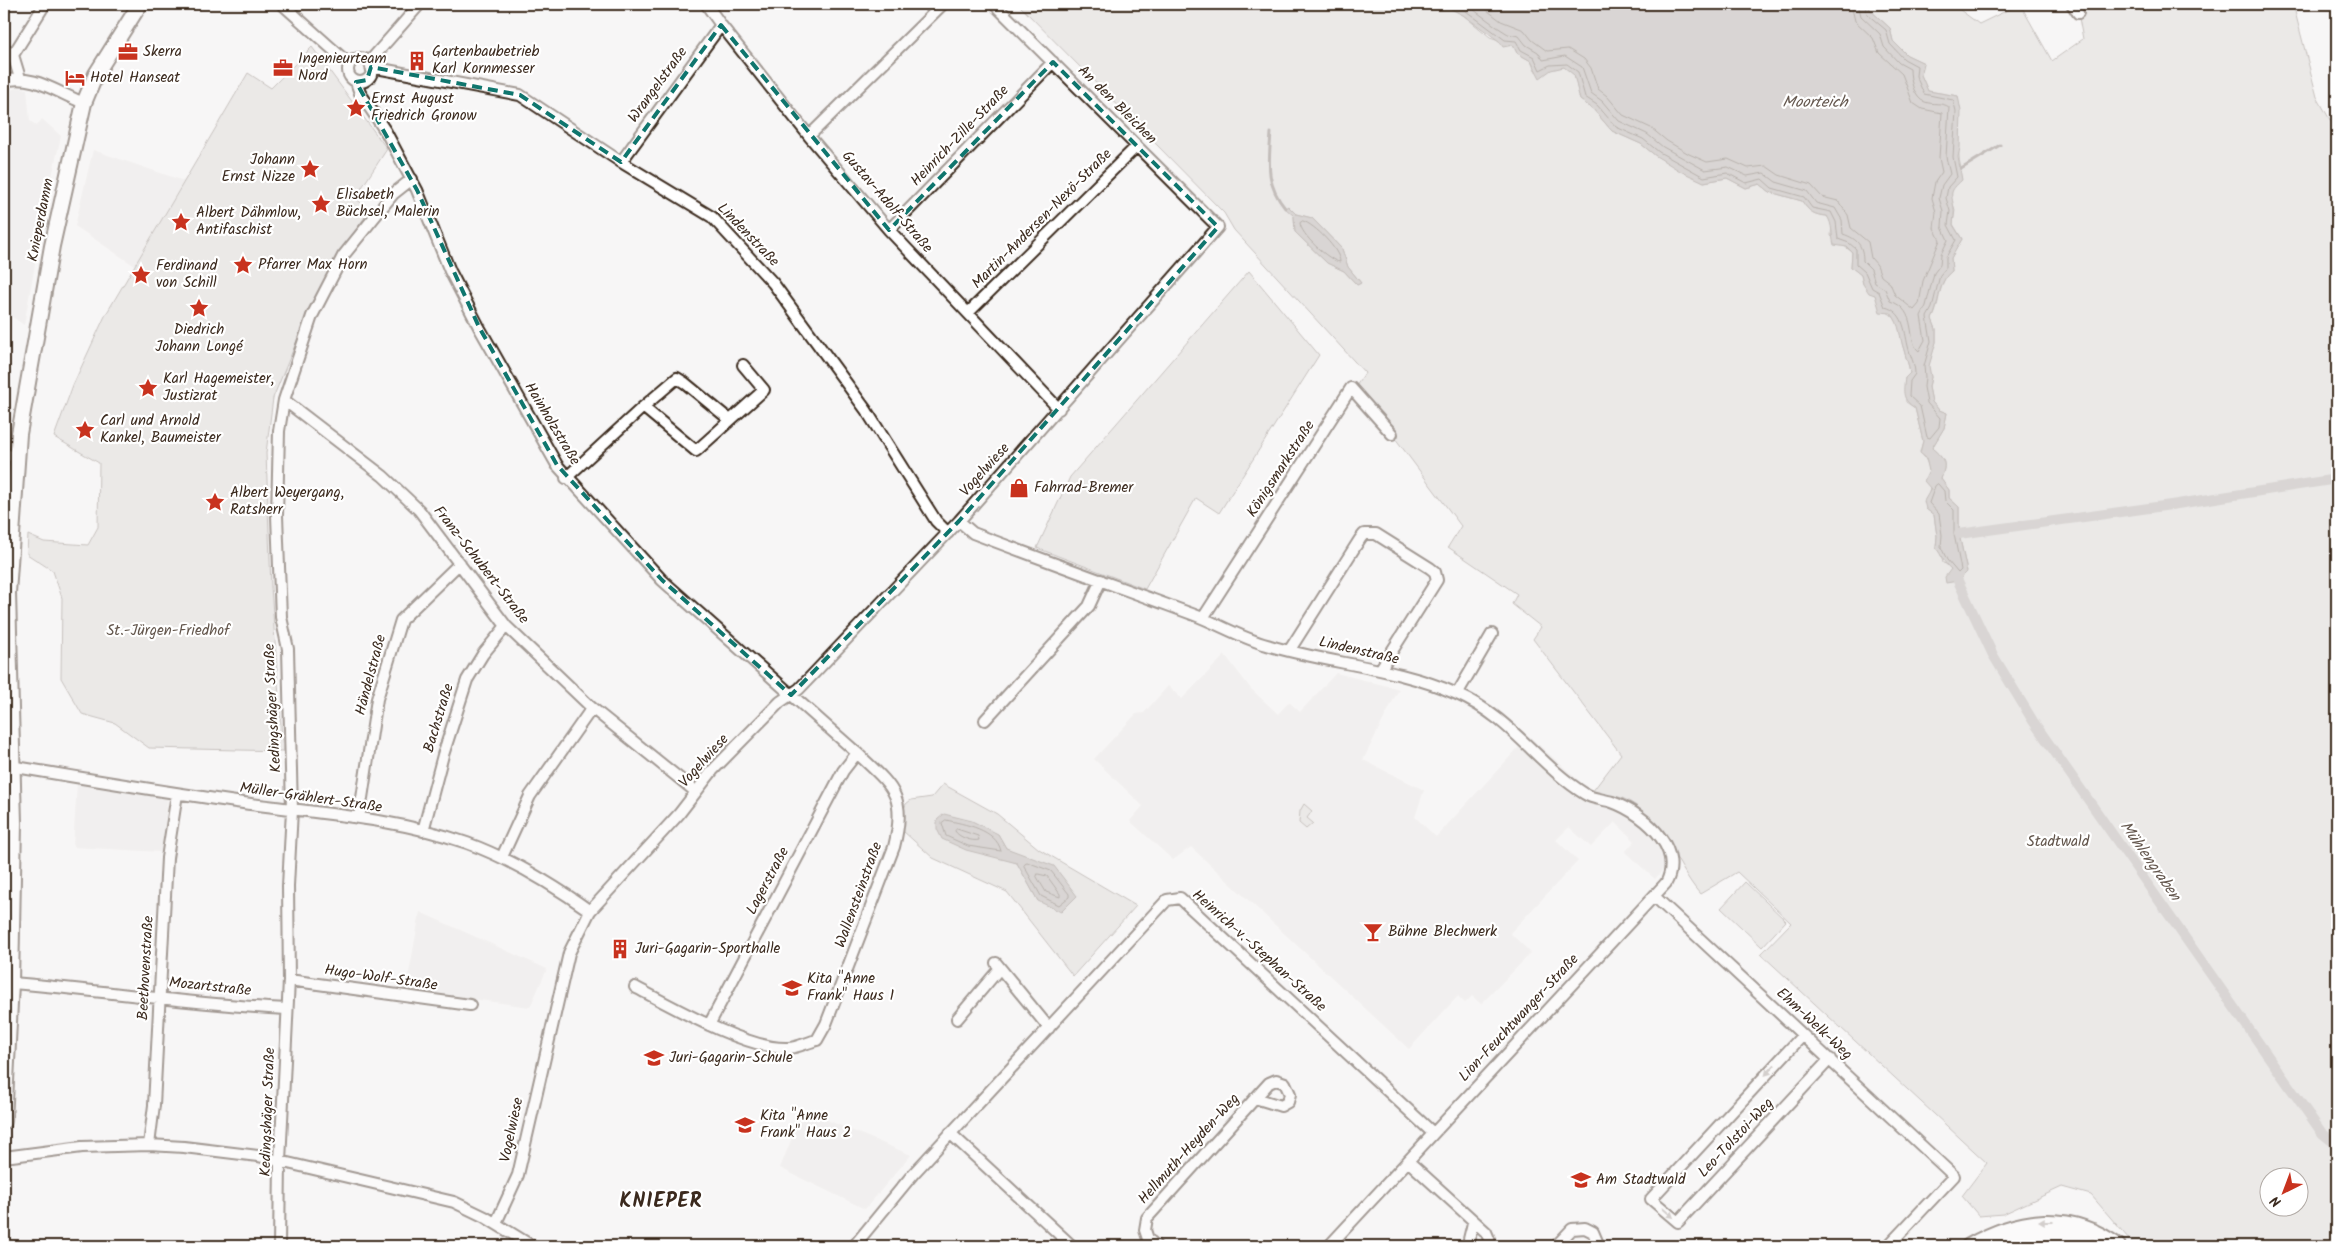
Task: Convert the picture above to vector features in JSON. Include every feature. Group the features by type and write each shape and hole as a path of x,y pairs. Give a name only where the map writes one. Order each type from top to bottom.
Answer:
{"main road":[{"name":"Knieperdamm","path":"4,1121 11,982 14,823 7,765 10,456 52,246 84,103 96,74 140,4"},
{"path":"1969,1246 1999,1231 2015,1226 2042,1222 2067,1223 2093,1231 2118,1246"},
{"path":"1992,1246 2031,1234 2082,1236 2093,1231"},
{"path":"2012,1246 2050,1241 2081,1246"}],"street":[{"path":"13,55 45,4"},
{"path":"282,4 349,64"},
{"path":"370,64 420,4"},
{"name":"Gustav-Adolf-Straße","path":"706,4 809,136 889,230 1058,409"},
{"path":"809,136 943,4"},
{"name":"An den Bleichen","path":"994,4 1218,227"},
{"name":"Wrangelstraße","path":"620,162 721,25"},
{"path":"4,49 13,55 20,78"},
{"path":"357,58 370,64 372,73 367,80 356,82 348,74 349,64 357,58"},
{"name":"Heinrich-Zille-Straße","path":"889,230 1053,62"},
{"name":"Lindenstraße","path":"370,64 520,95 620,162 700,208 736,240 773,283 866,410 936,520 948,533"},
{"path":"4,82 20,78 36,82 84,103"},
{"name":"Hainholzstraße","path":"356,82 360,93 386,132 412,179 450,271 479,327 548,451 566,478 662,580 857,753"},
{"name":"Martin-Andersen-Nexö-Straße","path":"968,313 1136,146"},
{"name":"Kedingshäger Straße","path":"279,1246 280,1161 286,1073 286,1009 289,980 288,886 292,810 288,649 281,617 278,516 279,431 284,400 312,316 343,256 393,194 412,179"},
{"name":"Vogelwiese","path":"496,1223 518,1175 568,953 590,910 679,814 695,791 752,730 780,702 791,695 948,533 1218,227"},
{"path":"643,407 696,452 764,390 743,365"},
{"path":"566,478 677,378 730,420"},
{"name":"Königsmarkstraße","path":"1203,618 1351,388 1392,434"},
{"name":"Franz-Schubert-Straße","path":"284,400 383,476 412,503 460,563 506,626 592,708 695,791"},
{"name":"Lindenstraße","path":"959,521 973,533 1203,618 1265,645 1380,670 1457,694 1501,719 1563,778 1587,796 1614,803 1633,812 1661,838 1671,862 1671,874 1654,896"},
{"path":"1289,651 1360,539 1364,534 1376,534 1430,568 1435,572 1437,580 1380,670"},
{"name":"Händelstraße","path":"360,818 376,699 401,620 460,563"},
{"path":"985,720 1089,606 1101,580"},
{"name":"Bachstraße","path":"423,831 443,755 466,680 483,654 506,626"},
{"path":"1457,694 1492,634"},
{"path":"502,857 530,796 592,708"},
{"name":"Lagerstraße","path":"709,1025 843,771 857,753"},
{"name":"Wallensteinstraße","path":"635,987 709,1025 761,1044 788,1048 817,1040 826,1024 894,847 900,819 899,806 893,792 857,753"},
{"name":"Müller-Grählert-Straße","path":"7,765 178,794 360,818 423,831 467,843 502,857 557,888 590,910"},
{"name":"Beethovenstraße","path":"149,1145 154,1105 167,858 178,794"},
{"name":"Ehm-Welk-Weg","path":"1654,896 1954,1176 1888,1246"},
{"name":"Lion-Feuchtwanger-Straße","path":"1329,1246 1654,896"},
{"name":"Heinrich-v.-Stephan-Straße","path":"854,1246 890,1200 950,1133 1167,900 1180,898 1433,1133"},
{"path":"957,1019 998,966 1049,1028"},
{"name":"Hugo-Wolf-Straße","path":"289,980 470,1005"},
{"name":"Mozartstraße","path":"11,982 160,997 218,1006 286,1009"},
{"name":"Leo-Tolstoi-Weg","path":"1803,1035 1651,1198 1678,1222 1830,1059"},
{"name":"Hellmuth-Heyden-Weg","path":"1156,1246 1148,1239 1146,1230 1147,1218 1255,1098"},
{"path":"950,1133 1072,1246"},
{"path":"4,1157 82,1147 149,1145 215,1150 280,1161 454,1202 496,1223 532,1246"},
{"path":"1408,1161 1486,1232 1489,1239 1488,1246"},
{"path":"1468,1246 1473,1230 1473,1220"},
{"path":"1556,1246 1572,1229 1585,1228 1593,1232 1599,1246"}],"highlighted area":[{"path":"721,25 889,230 1053,62 1218,227 959,521 791,695 662,580 557,465 479,327 417,190 356,82 367,80 371,67 520,95 621,162"}],"shaded area":[{"path":"18,87 27,89 30,121 37,126 42,119 61,136 47,198 24,325 4,311 4,93"},
{"path":"93,150 184,181 135,266 75,226"},
{"path":"1225,655 1251,689 1278,714 1289,702 1300,712 1336,673 1399,689 1363,760 1424,790 1415,817 1436,837 1529,736 1595,795 1621,798 1639,809 1666,837 1675,855 1655,879 1625,852 1635,841 1615,822 1591,847 1569,827 1556,840 1578,861 1510,933 1531,953 1481,1004 1472,996 1465,1003 1458,996 1409,1049 1191,847 1173,860 1130,821 1143,806 1094,759 1136,714 1144,713 1168,686 1182,699"},
{"path":"77,783 168,798 162,852 73,847"},
{"path":"420,912 547,969 530,1007 406,990"},
{"path":"803,1110 911,1155 865,1209 780,1168"}],"green space":[{"name":"Stadtwald","path":"1018,4 1416,4 1447,7 1463,15 1490,37 1513,45 1517,53 1531,61 1535,71 1564,67 1574,74 1580,100 1593,109 1612,131 1641,144 1656,156 1704,182 1727,178 1746,188 1760,184 1770,192 1802,201 1812,212 1827,216 1832,224 1831,236 1852,252 1851,267 1861,275 1863,284 1875,295 1880,308 1888,312 1896,321 1910,373 1905,378 1906,402 1915,408 1923,441 1920,452 1925,458 1930,472 1930,487 1926,509 1934,515 1937,536 1936,548 1941,554 1943,563 1967,571 1959,534 1959,507 1949,498 1949,490 1941,479 1944,462 1932,448 1944,428 1947,413 1939,410 1932,402 1929,387 1931,377 1928,367 1936,342 1936,329 1932,319 1937,307 1941,287 1952,271 1951,258 1962,239 1953,224 1955,210 1951,198 1952,189 1961,169 1959,160 1958,96 1928,91 1921,75 1924,63 1907,55 1893,41 1890,28 1870,10 1869,4 1952,4 1979,24 2020,4 2052,61 2083,39 2078,13 2072,4 2293,4 2317,97 2337,132 2337,1246 2135,1246 2091,1195 2062,1187 2003,1214 1979,1216 1962,1196 1987,1163 1761,954 1791,923 1737,872 1700,894 1667,841 1648,816 1622,798 1595,795 1592,792 1621,754 1533,639 1541,627 1512,604 1517,594 1448,547 1461,526 1356,386 1365,373 1234,230 1224,213","holes":["1288,206 1296,214 1312,218 1342,249 1348,267 1361,283 1357,285 1344,271 1327,263 1295,232 1294,216"]},
{"name":"St.-Jürgen-Friedhof","path":"312,47 387,149 355,198 370,210 339,253 308,314 273,398 266,453 271,587 283,751 149,748 115,723 82,714 61,678 62,598 53,571 27,554 28,535 44,542 88,545 98,527 99,463 54,437 73,385 105,316 248,73 271,88"},
{"path":"1249,271 1319,355 1219,513 1196,498 1145,589 1037,548 1070,477"},
{"path":"943,784 997,814 1039,849 1136,906 1073,976 1007,892 933,858 903,831 903,811 906,804 911,800 932,797","holes":["998,834 1006,848 1025,857 1038,901 1017,863 992,855"]},
{"path":"1304,804 1312,811 1307,818 1313,823 1306,829 1299,823 1300,811"},
{"path":"1745,882 1786,921 1762,947 1721,908"}],"water":[{"name":"Moorteich","path":"1416,4 1869,4 1870,10 1890,28 1893,41 1907,55 1924,63 1921,75 1928,91 1958,96 1961,111 1958,157 1962,180 1953,190 1952,195 1953,225 1962,239 1951,258 1952,271 1941,287 1932,319 1936,329 1936,342 1929,366 1931,377 1929,387 1932,402 1939,410 1947,413 1944,428 1932,448 1944,462 1941,479 1949,490 1949,498 1959,507 1959,534 1967,572 1958,581 1946,583 1945,577 1951,569 1936,548 1937,536 1934,515 1926,509 1924,501 1931,489 1924,481 1929,471 1926,458 1920,453 1923,441 1915,408 1904,395 1905,378 1910,373 1898,327 1891,313 1880,312 1875,295 1869,293 1863,284 1861,275 1851,267 1852,252 1847,247 1834,245 1831,226 1827,216 1815,214 1802,201 1770,192 1760,184 1746,188 1727,178 1704,182 1680,171 1641,144 1612,131 1593,109 1580,100 1574,75 1564,67 1551,70 1540,78 1531,61 1517,53 1513,45 1503,47 1499,41 1463,15 1448,7"},
{"path":"1288,206 1296,214 1312,218 1342,249 1348,267 1361,283 1357,285 1344,271 1327,263 1295,232 1294,216 1285,208"},
{"path":"944,814 972,821 998,834 1006,848 1054,866 1077,896 1061,912 1038,901 1017,863 966,850 942,839 937,829 937,820"}],"waterway":[{"path":"1271,133 1269,163 1271,181 1285,208"},
{"path":"1961,169 2000,145"},
{"path":"1959,534 2171,505 2337,479"},
{"name":"Mühlengraben","path":"1958,581 1993,655 2033,721 2322,1133 2337,1145"}],"place":[{"name":"Skerra","path":"128,52"},
{"name":"Gartenbaubetrieb Karl Kornmesser","path":"417,61"},
{"name":"Ingenieurteam Nord","path":"283,68"},
{"name":"Hotel Hanseat","path":"75,78"},
{"name":"Ernst August Friedrich Gronow","path":"356,108"},
{"name":"Johann Ernst Nizze","path":"310,169"},
{"name":"Elisabeth Büchsel, Malerin","path":"321,204"},
{"name":"Albert Dähmlow, Antifaschist","path":"181,222"},
{"name":"Pfarrer Max Horn","path":"243,265"},
{"name":"Ferdinand von Schill","path":"141,275"},
{"name":"Diedrich Johann Longé","path":"199,308"},
{"name":"Karl Hagemeister, Justizrat","path":"148,388"},
{"name":"Carl und Arnold Kankel, Baumeister","path":"85,430"},
{"name":"Fahrrad-Bremer","path":"1019,488"},
{"name":"Albert Weyergang, Ratsherr","path":"215,502"},
{"name":"Bühne Blechwerk","path":"1373,932"},
{"name":"Juri-Gagarin-Sporthalle","path":"620,949"},
{"name":"Kita \"Anne Frank\" Haus 1","path":"792,988"},
{"name":"Juri-Gagarin-Schule","path":"654,1058"},
{"name":"Kita \"Anne Frank\" Haus 2","path":"745,1125"},
{"name":"Am Stadtwald","path":"1581,1180"}],"district":[{"name":"KNIEPER","path":"661,1202"}]}
